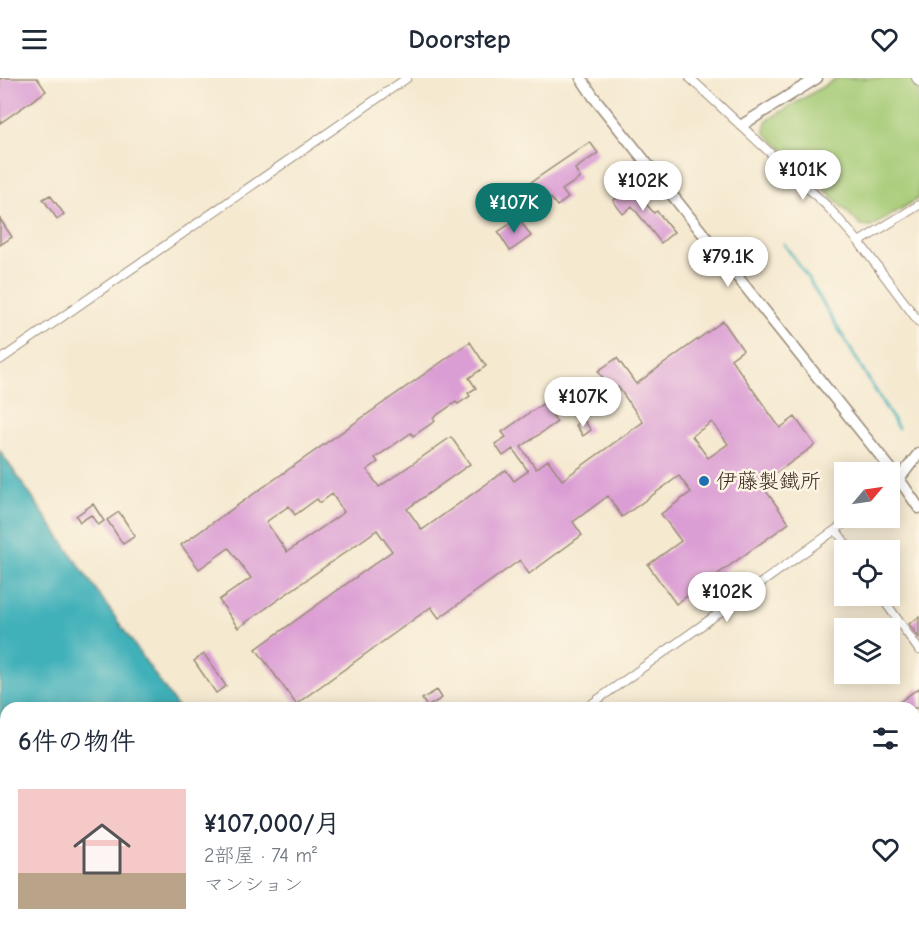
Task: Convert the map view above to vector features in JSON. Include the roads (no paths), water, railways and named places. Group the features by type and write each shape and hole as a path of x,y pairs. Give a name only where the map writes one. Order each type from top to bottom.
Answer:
{"street":[{"path":"0,360 407,78"},
{"path":"581,78 885,462"},
{"path":"690,78 827,206 859,242 919,322"},
{"path":"742,125 817,78"},
{"path":"916,78 919,82"},
{"path":"859,242 919,205"},
{"path":"900,478 919,453"},
{"path":"900,480 919,501"},
{"path":"900,480 919,508"},
{"path":"594,702 839,528"},
{"path":"836,530 843,540"},
{"path":"888,606 919,650"}],"water":[{"path":"0,451 174,702 0,702"}],"waterway":[{"path":"784,244 806,275 898,428"}],"place":[{"name":"伊藤製鐵所","path":"704,481"}]}
